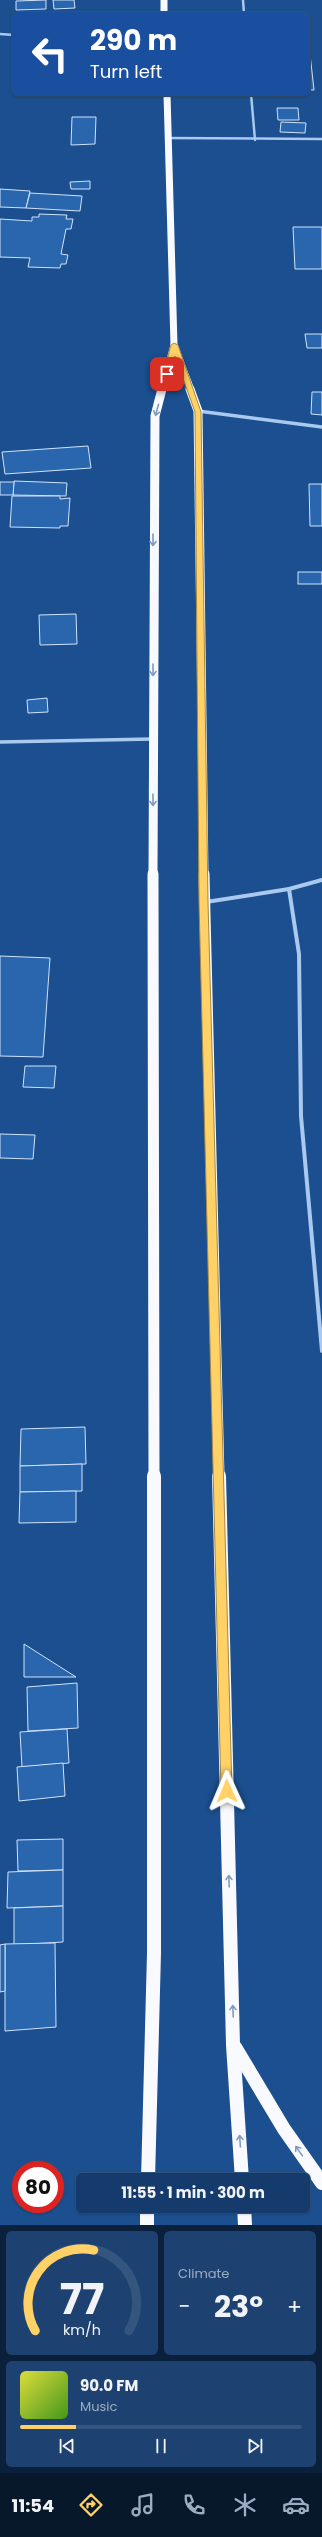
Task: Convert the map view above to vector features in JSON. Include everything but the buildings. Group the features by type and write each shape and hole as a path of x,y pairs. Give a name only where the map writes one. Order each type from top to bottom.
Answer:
{"highway":[{"path":"164,0 164,12"},
{"path":"148,2173 154,1953 153,739 155,416 174,345 167,96"},
{"path":"174,345 198,412 204,902 234,2045 242,2173"},
{"path":"234,2045 284,2129 322,2183"},
{"path":"146,2225 147,2213"},
{"path":"244,2213 245,2225"}],"street":[{"path":"243,0 244,12"},
{"path":"0,34 12,35"},
{"path":"251,96 255,140"},
{"path":"168,138 255,140 322,139"},
{"path":"198,412 322,427"},
{"path":"0,742 153,739"},
{"path":"204,902 289,889 322,880"},
{"path":"289,889 299,954 301,1116 322,1351"}],"route":[{"path":"167,374 174,345 198,412 204,902 227,1791"}]}
